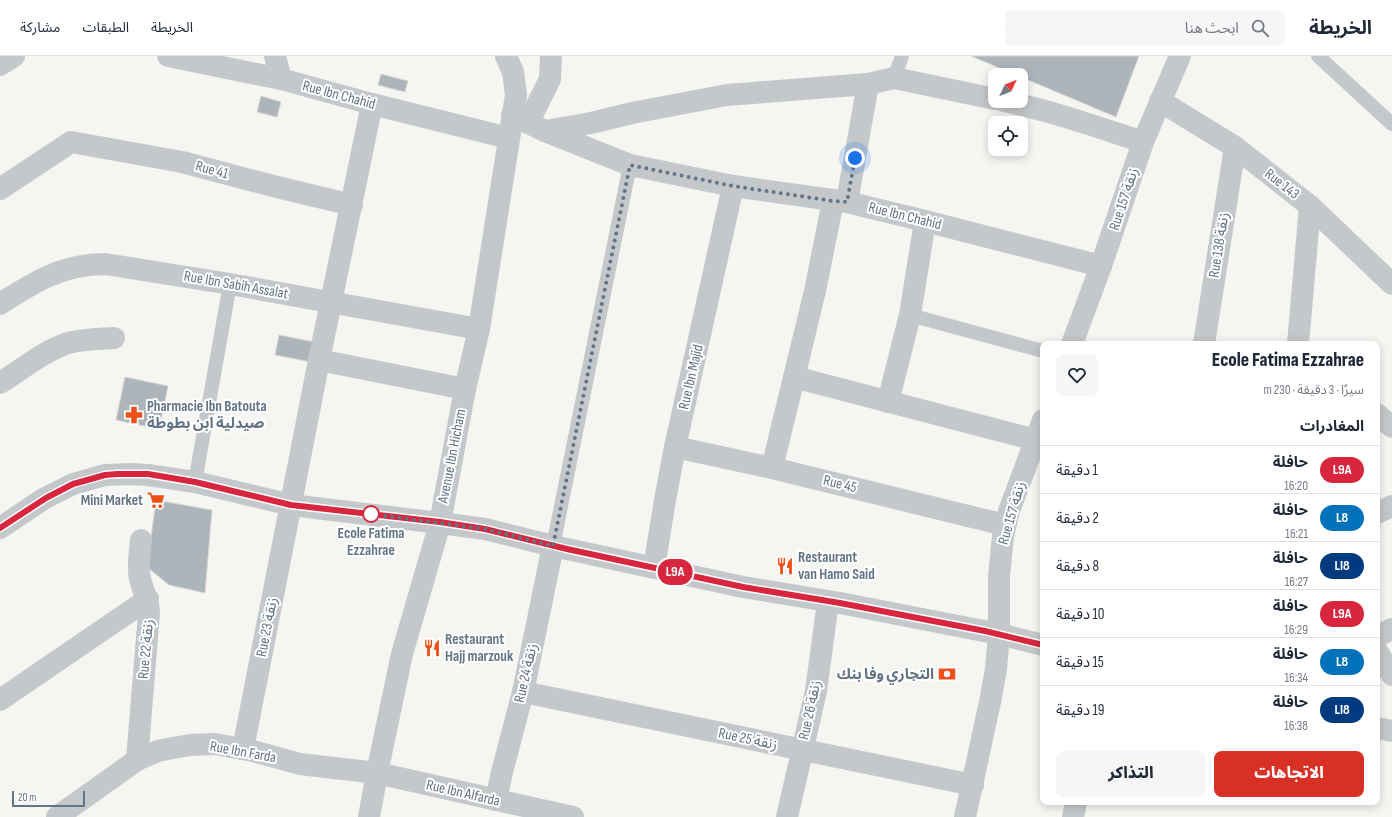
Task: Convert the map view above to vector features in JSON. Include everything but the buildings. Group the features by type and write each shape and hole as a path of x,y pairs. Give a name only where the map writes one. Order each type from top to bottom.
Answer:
{"street":[{"path":"0,66 14,56"},
{"name":"Rue Ibn Chahid","path":"168,56 281,79 372,104 509,138"},
{"path":"275,56 281,79"},
{"name":"Avenue Ibn Hicham","path":"369,817 402,654 440,522 465,389 479,329 509,138 528,123 516,95 513,72 506,56"},
{"path":"552,56 550,79 528,123 591,123 632,112 727,95 868,84 894,78 988,98"},
{"name":"Rue 157 زنقة","path":"1073,341 1101,266 1143,142 1180,56"},
{"path":"772,468 815,291 840,202 868,84"},
{"name":"Rue 143","path":"1160,100 1235,147 1310,206 1392,284"},
{"name":"Rue 23 زنقة","path":"242,749 319,360 372,104"},
{"path":"1028,106 1072,118 1143,142"},
{"name":"Rue Ibn Chahid","path":"528,123 630,165 733,186 840,202 925,221 1101,266"},
{"name":"Rue 41","path":"0,189 71,142 182,162 352,205"},
{"name":"Rue 138 زنقة","path":"1204,341 1235,147"},
{"name":"Rue Ibn Majid","path":"654,568 675,447 733,186"},
{"path":"1298,341 1310,206"},
{"path":"888,402 910,315 925,221"},
{"name":"Rue Ibn Sabih Assalat","path":"0,304 22,290 56,273 87,264 118,266 230,284 479,329"},
{"path":"0,383 52,350 68,343 83,340 114,338"},
{"path":"319,360 465,389"},
{"path":"794,377 1036,440"},
{"path":"1380,417 1392,427"},
{"name":"Rue 157 زنقة","path":"965,817 973,786 975,768 996,669 1000,634 999,603 1001,551 1005,525 1040,429"},
{"name":"Rue 45","path":"675,447 772,468 1005,525"},
{"path":"0,528 46,498 73,484 111,474 148,474 195,482 291,505 440,522 485,529 553,546 743,587 828,602 848,604 1000,634 1040,644"},
{"path":"1380,512 1392,506"},
{"name":"Rue 22 زنقة","path":"137,760 149,613 148,599 140,580 139,571 141,540"},
{"name":"Rue 24 زنقة","path":"496,800 523,692 553,546"},
{"path":"0,700 148,599"},
{"name":"Rue 26 زنقة","path":"787,817 816,691 828,602"},
{"path":"1380,635 1392,629"},
{"path":"1380,656 1392,675"},
{"name":"Rue 25 زنقة","path":"523,692 973,786"},
{"path":"1380,729 1392,732"},
{"name":"Rue Ibn Farda","path":"57,817 137,760 158,752 190,745 216,744 300,764 377,773"},
{"name":"Rue Ibn Alfarda","path":"377,773 496,800 551,815 573,817"},
{"path":"1073,817 1075,805"}],"lane":[{"path":"894,78 902,56"},
{"path":"1318,56 1392,124"},
{"path":"553,546 630,165"},
{"path":"195,482 230,284"},
{"path":"910,315 1040,350"}],"bus line":[{"name":"L9A","path":"0,528 46,498 73,484 105,475 148,474 195,482 291,505 440,522 485,529 567,549 743,587 840,603 1000,634 1040,644"}],"place":[{"name":"Pharmacie Ibn Batouta صيدلية ابن بطوطة","path":"134,415"},
{"name":"Mini Market","path":"156,500"},
{"name":"Ecole Fatima Ezzahrae","path":"371,514"},
{"name":"Restaurant van Hamo Said","path":"785,566"},
{"name":"Restaurant Hajj marzouk","path":"432,648"},
{"name":"التجاري وفا بنك","path":"947,674"}],"route":[{"path":"371,514 485,529 553,546 630,165 733,186 847,202 855,158"}]}
